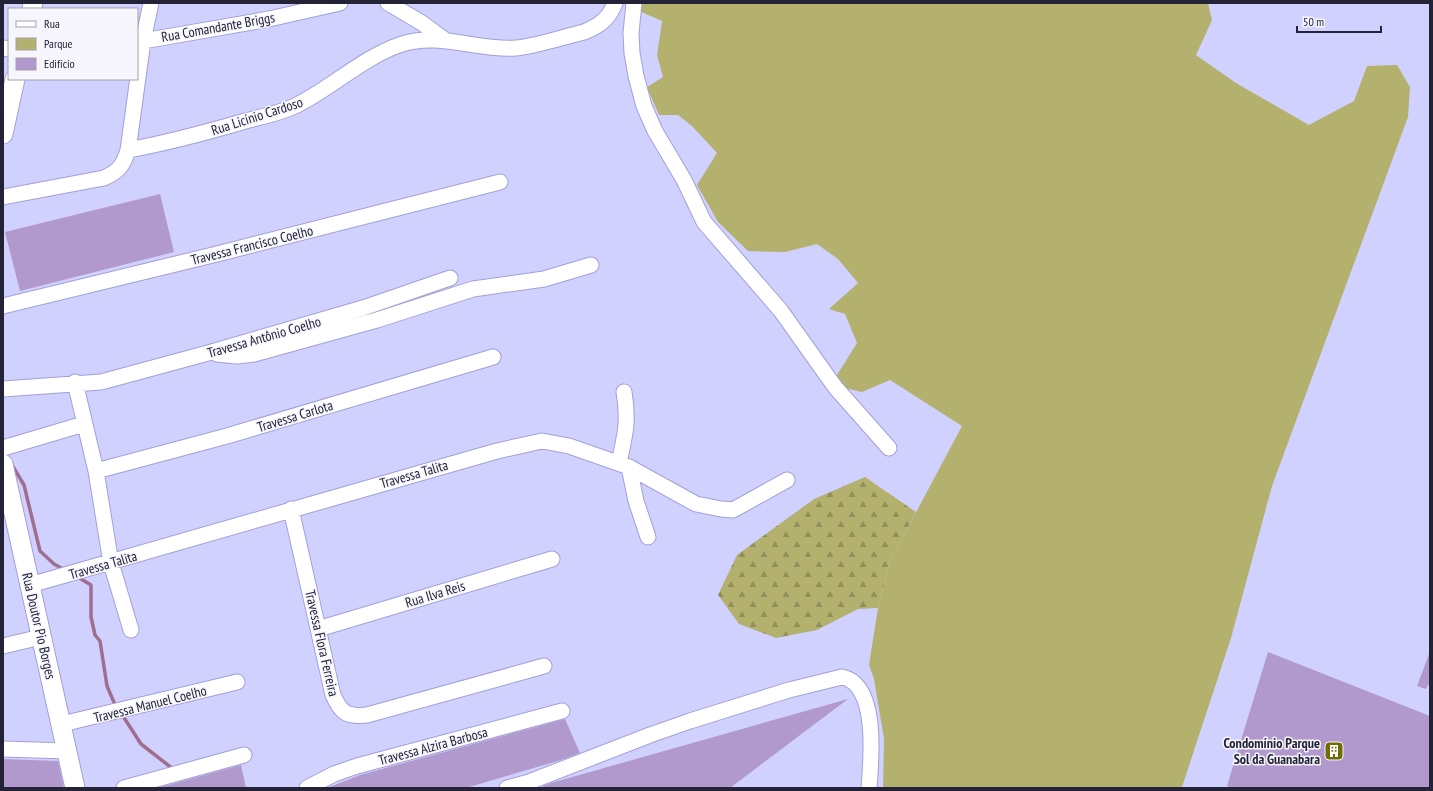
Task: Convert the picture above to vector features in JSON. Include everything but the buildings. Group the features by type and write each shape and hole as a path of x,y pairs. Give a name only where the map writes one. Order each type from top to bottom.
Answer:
{"main road":[{"path":"3,134 15,80"},
{"name":"Rua Doutor Pio Borges","path":"3,464 75,788"}],"street":[{"path":"138,77 143,41 151,3"},
{"name":"Rua Comandante Briggs","path":"143,41 269,19 340,3"},
{"path":"388,3 422,23 445,40"},
{"name":"Rua Licínio Cardoso","path":"128,150 169,142 296,106 318,94 349,72 386,50 404,44 425,40 445,40 486,47 517,48 584,32 594,28 606,20 615,3"},
{"path":"634,3 631,33 632,53 644,106 656,131 684,180 704,222 713,235 781,311 812,352 835,387 889,448"},
{"path":"3,197 104,178 116,172 123,165 128,150 138,80"},
{"name":"Travessa Francisco Coelho","path":"3,306 217,254 500,182"},
{"path":"341,322 473,289 544,279 591,265"},
{"name":"Travessa Antônio Coelho","path":"3,389 75,382 101,382 208,353 341,322 450,278"},
{"name":"Travessa Carlota","path":"96,471 227,436 493,358"},
{"path":"75,382 96,471 111,563 131,630"},
{"path":"624,392 628,414 624,465 648,537"},
{"path":"3,448 84,424"},
{"name":"Travessa Talita","path":"30,585 497,451 542,441 569,446 624,465 696,504 720,509 733,510 787,480"},
{"name":"Travessa Flora Ferreira","path":"291,509 333,695 341,710 348,715 367,715 544,666"},
{"name":"Rua Ilva Reis","path":"318,629 552,559"},
{"path":"3,646 41,637"},
{"path":"507,788 529,782 650,735 789,690 842,677 848,678 855,684 867,708 871,726 872,753 868,788"},
{"name":"Travessa Manuel Coelho","path":"62,724 119,712 237,682"},
{"name":"Travessa Alzira Barbosa","path":"307,788 334,774 357,766 562,711"},
{"path":"3,749 68,751"},
{"path":"124,788 244,755"}],"green space":[{"path":"641,3 1208,3 1212,20 1196,55 1236,83 1309,125 1354,101 1367,66 1397,65 1410,87 1408,117 1272,486 1231,638 1182,787 1185,788 883,788 884,739 874,679 869,665 878,608 889,563 962,426 890,380 862,392 836,386 837,375 857,343 845,314 829,309 858,283 838,259 817,244 785,252 748,251 718,222 697,185 717,153 692,126 678,115 659,115 647,87 663,77 657,55 662,21 639,11"},
{"path":"865,477 916,512 889,563 878,608 858,609 817,630 776,638 739,624 718,595 737,555 814,499"}],"waterway":[{"path":"12,465 24,485 40,551 54,564 65,570"},
{"path":"76,576 91,585 91,617 95,635 100,641 107,686 116,707"},
{"path":"121,713 141,744 173,769"}],"place":[{"name":"Condomínio Parque Sol da Guanabara","path":"1334,751"}]}
